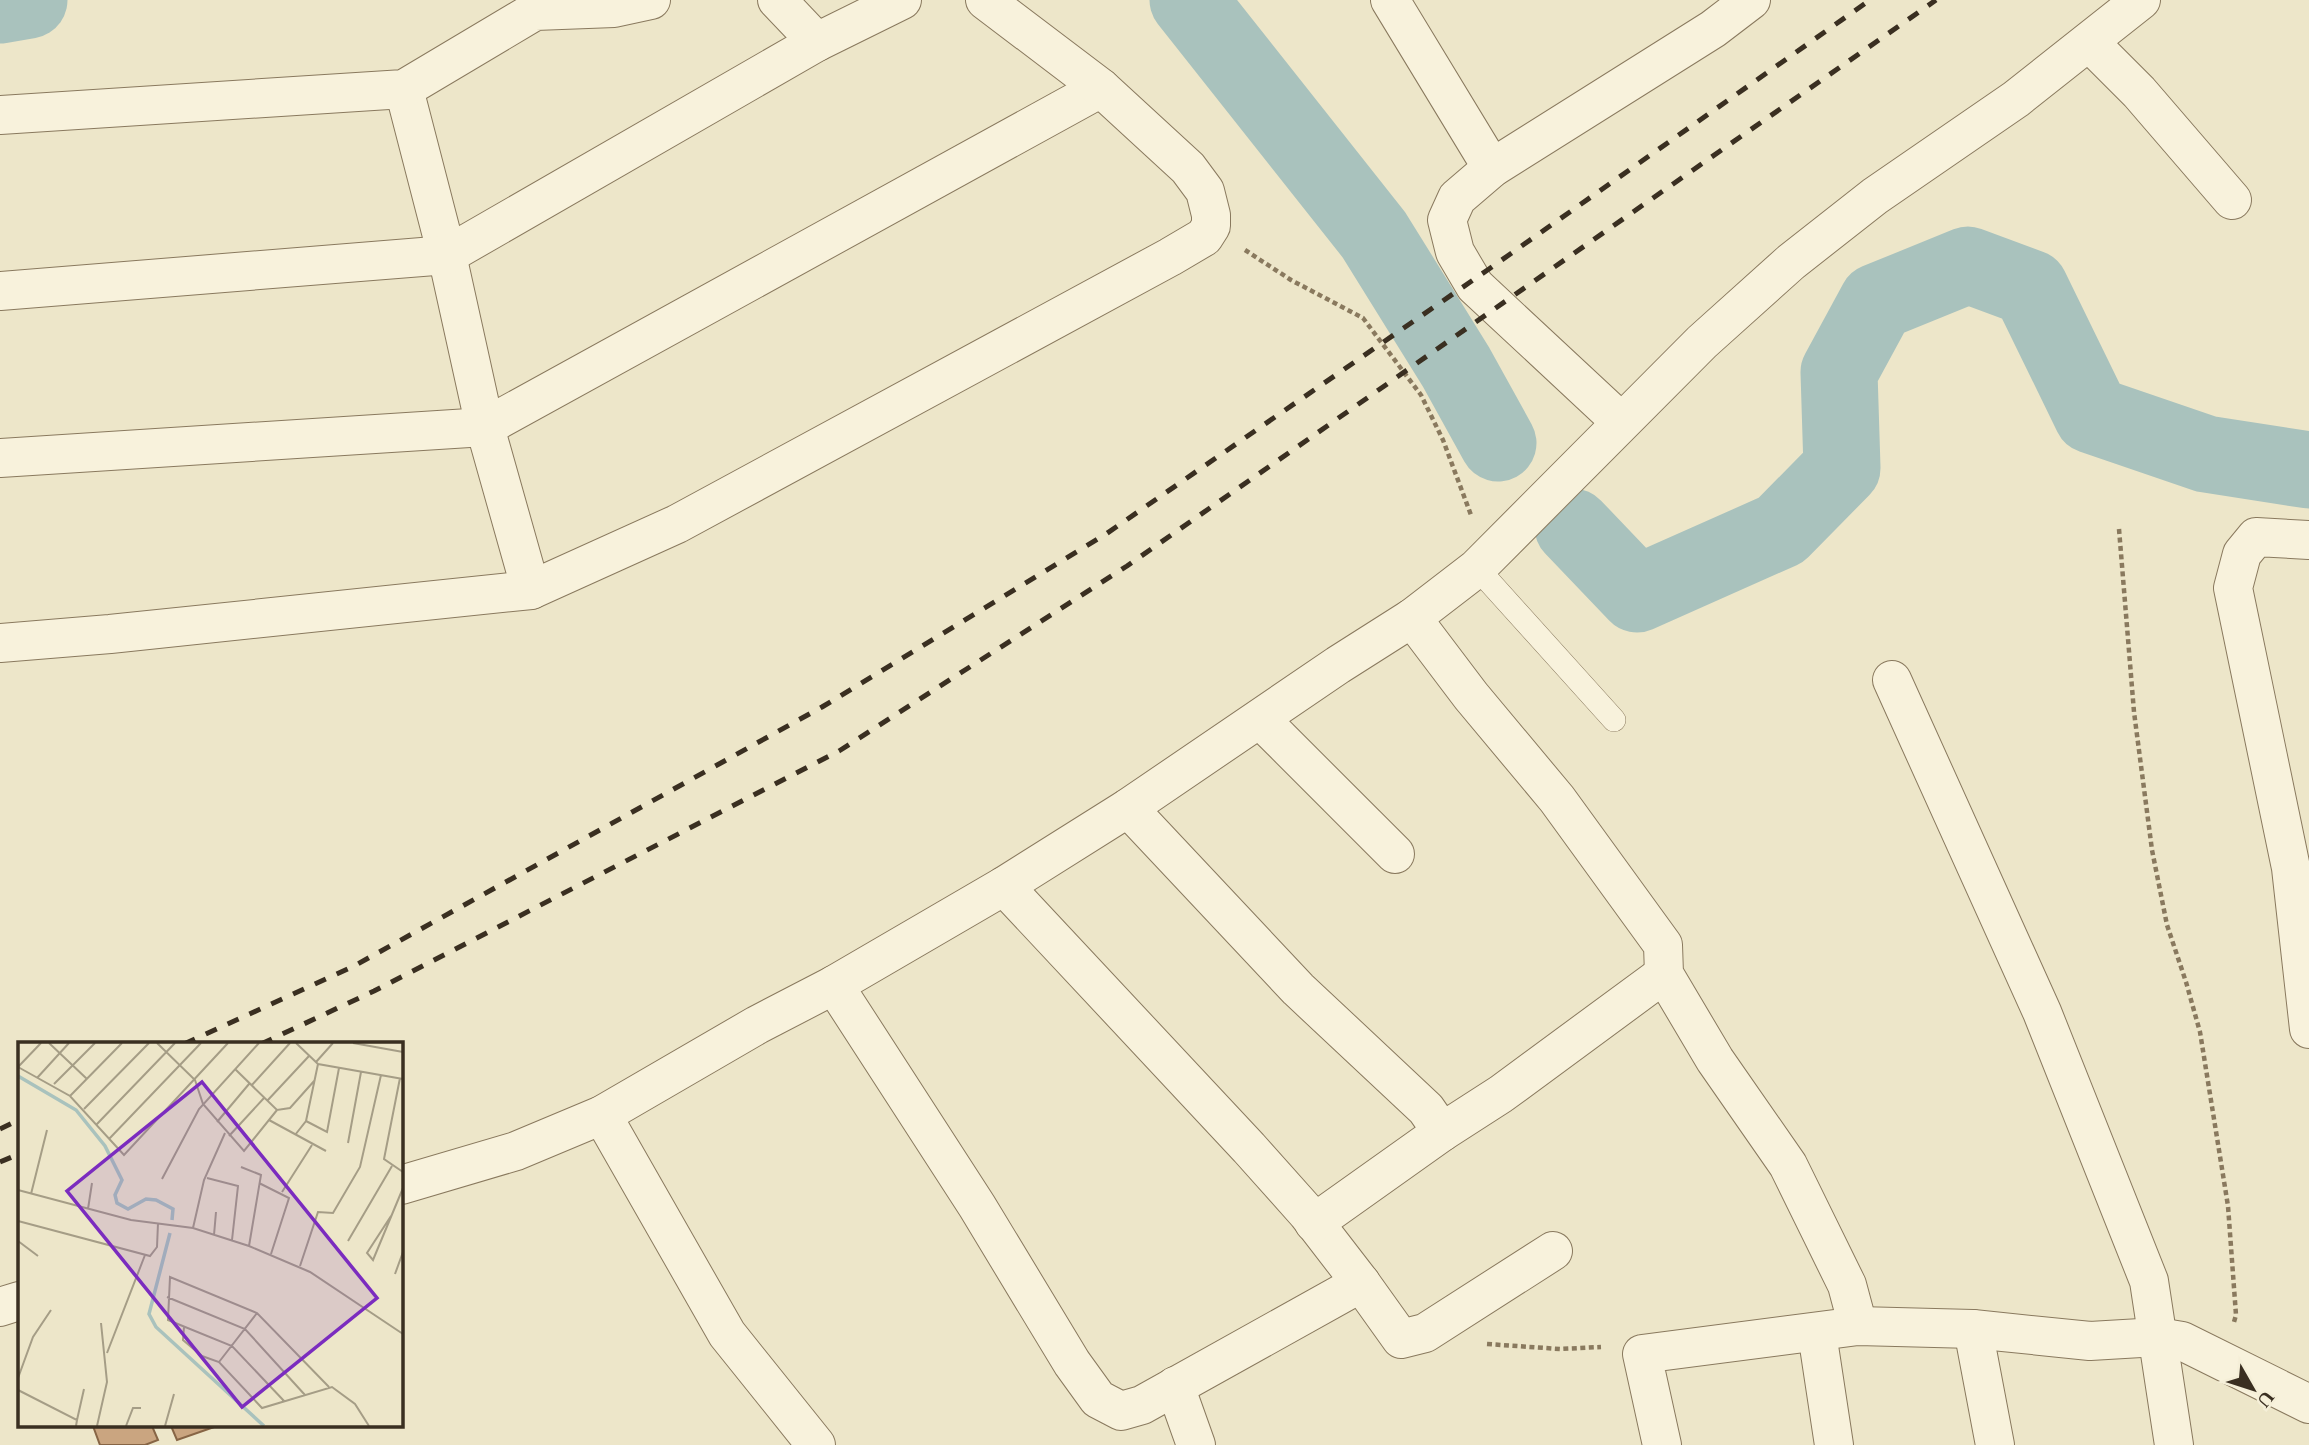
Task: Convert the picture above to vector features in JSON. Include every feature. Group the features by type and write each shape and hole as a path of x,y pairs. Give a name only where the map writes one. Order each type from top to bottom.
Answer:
{"street":[{"path":"0,115 404,89 535,11 614,8 651,0"},
{"path":"777,0 817,42"},
{"path":"0,291 447,256 817,42 902,0"},
{"path":"0,643 531,590 677,524 1204,237 1211,226 1205,191 1188,168 1101,88 985,0"},
{"path":"1390,0 1492,168"},
{"path":"1621,422 1475,286 1455,252 1447,220 1457,198 1492,168 1713,29 1751,0"},
{"path":"402,1185 516,1151 603,1115 1004,886 1128,808 1412,618 1477,568 1522,526 1702,342 1791,262 1874,196 2016,99 2141,0"},
{"path":"2088,42 2139,92 2231,200"},
{"path":"0,458 485,427 1101,88"},
{"path":"404,89 447,256 485,427 531,590"},
{"path":"2309,540 2256,537 2242,554 2233,588 2291,868 2309,1029"},
{"path":"1412,618 1471,696 1556,799 1664,945 1664,974 1715,1060 1788,1165 1847,1285 1858,1326"},
{"path":"1892,680 2042,1012 2148,1281 2175,1445"},
{"path":"1260,719 1395,854"},
{"path":"1128,808 1298,989 1426,1109 1442,1132"},
{"path":"1004,886 1249,1148 1362,1283 1401,1339 1425,1333 1553,1251"},
{"path":"1314,1223 1442,1132 1501,1094 1664,974"},
{"path":"834,985 977,1206 1072,1363 1098,1399 1121,1411 1142,1405 1362,1283"},
{"path":"603,1115 727,1334 816,1445"},
{"path":"0,1307 18,1301"},
{"path":"1662,1445 1642,1354 1858,1326 1973,1329 2090,1341 2158,1337 2182,1341 2309,1404"},
{"path":"1973,1329 1995,1445"},
{"path":"1816,1333 1834,1445"},
{"path":"1175,1386 1196,1445"}],"lane":[{"path":"1477,568 1614,720"}],"path":[{"path":"1237,245 1291,280 1363,318 1422,395 1464,493 1472,521 1477,568"},
{"path":"2119,529 2134,712 2152,850 2166,925 2200,1032 2228,1206 2236,1315 2224,1361"},
{"path":"1425,1333 1466,1342 1560,1349 1619,1347 1642,1354"}],"building":[{"path":"94,1428 153,1428 158,1440 145,1445 100,1445"},
{"path":"172,1428 211,1428 177,1440"}],"waterway":[{"path":"0,5 29,0"},
{"path":"1188,0 1374,235 1456,367 1498,443"},
{"path":"1573,527 1637,594 1781,530 1842,468 1839,372 1877,302 1968,265 2030,288 2092,415 2206,454 2309,470"}],"railway":[{"path":"188,1042 354,966 822,707 1106,534 1489,269 1870,0"},
{"path":"265,1042 374,991 839,751 1127,566 1936,0"},
{"path":"0,1129 18,1120"},
{"path":"0,1162 18,1154"}]}
